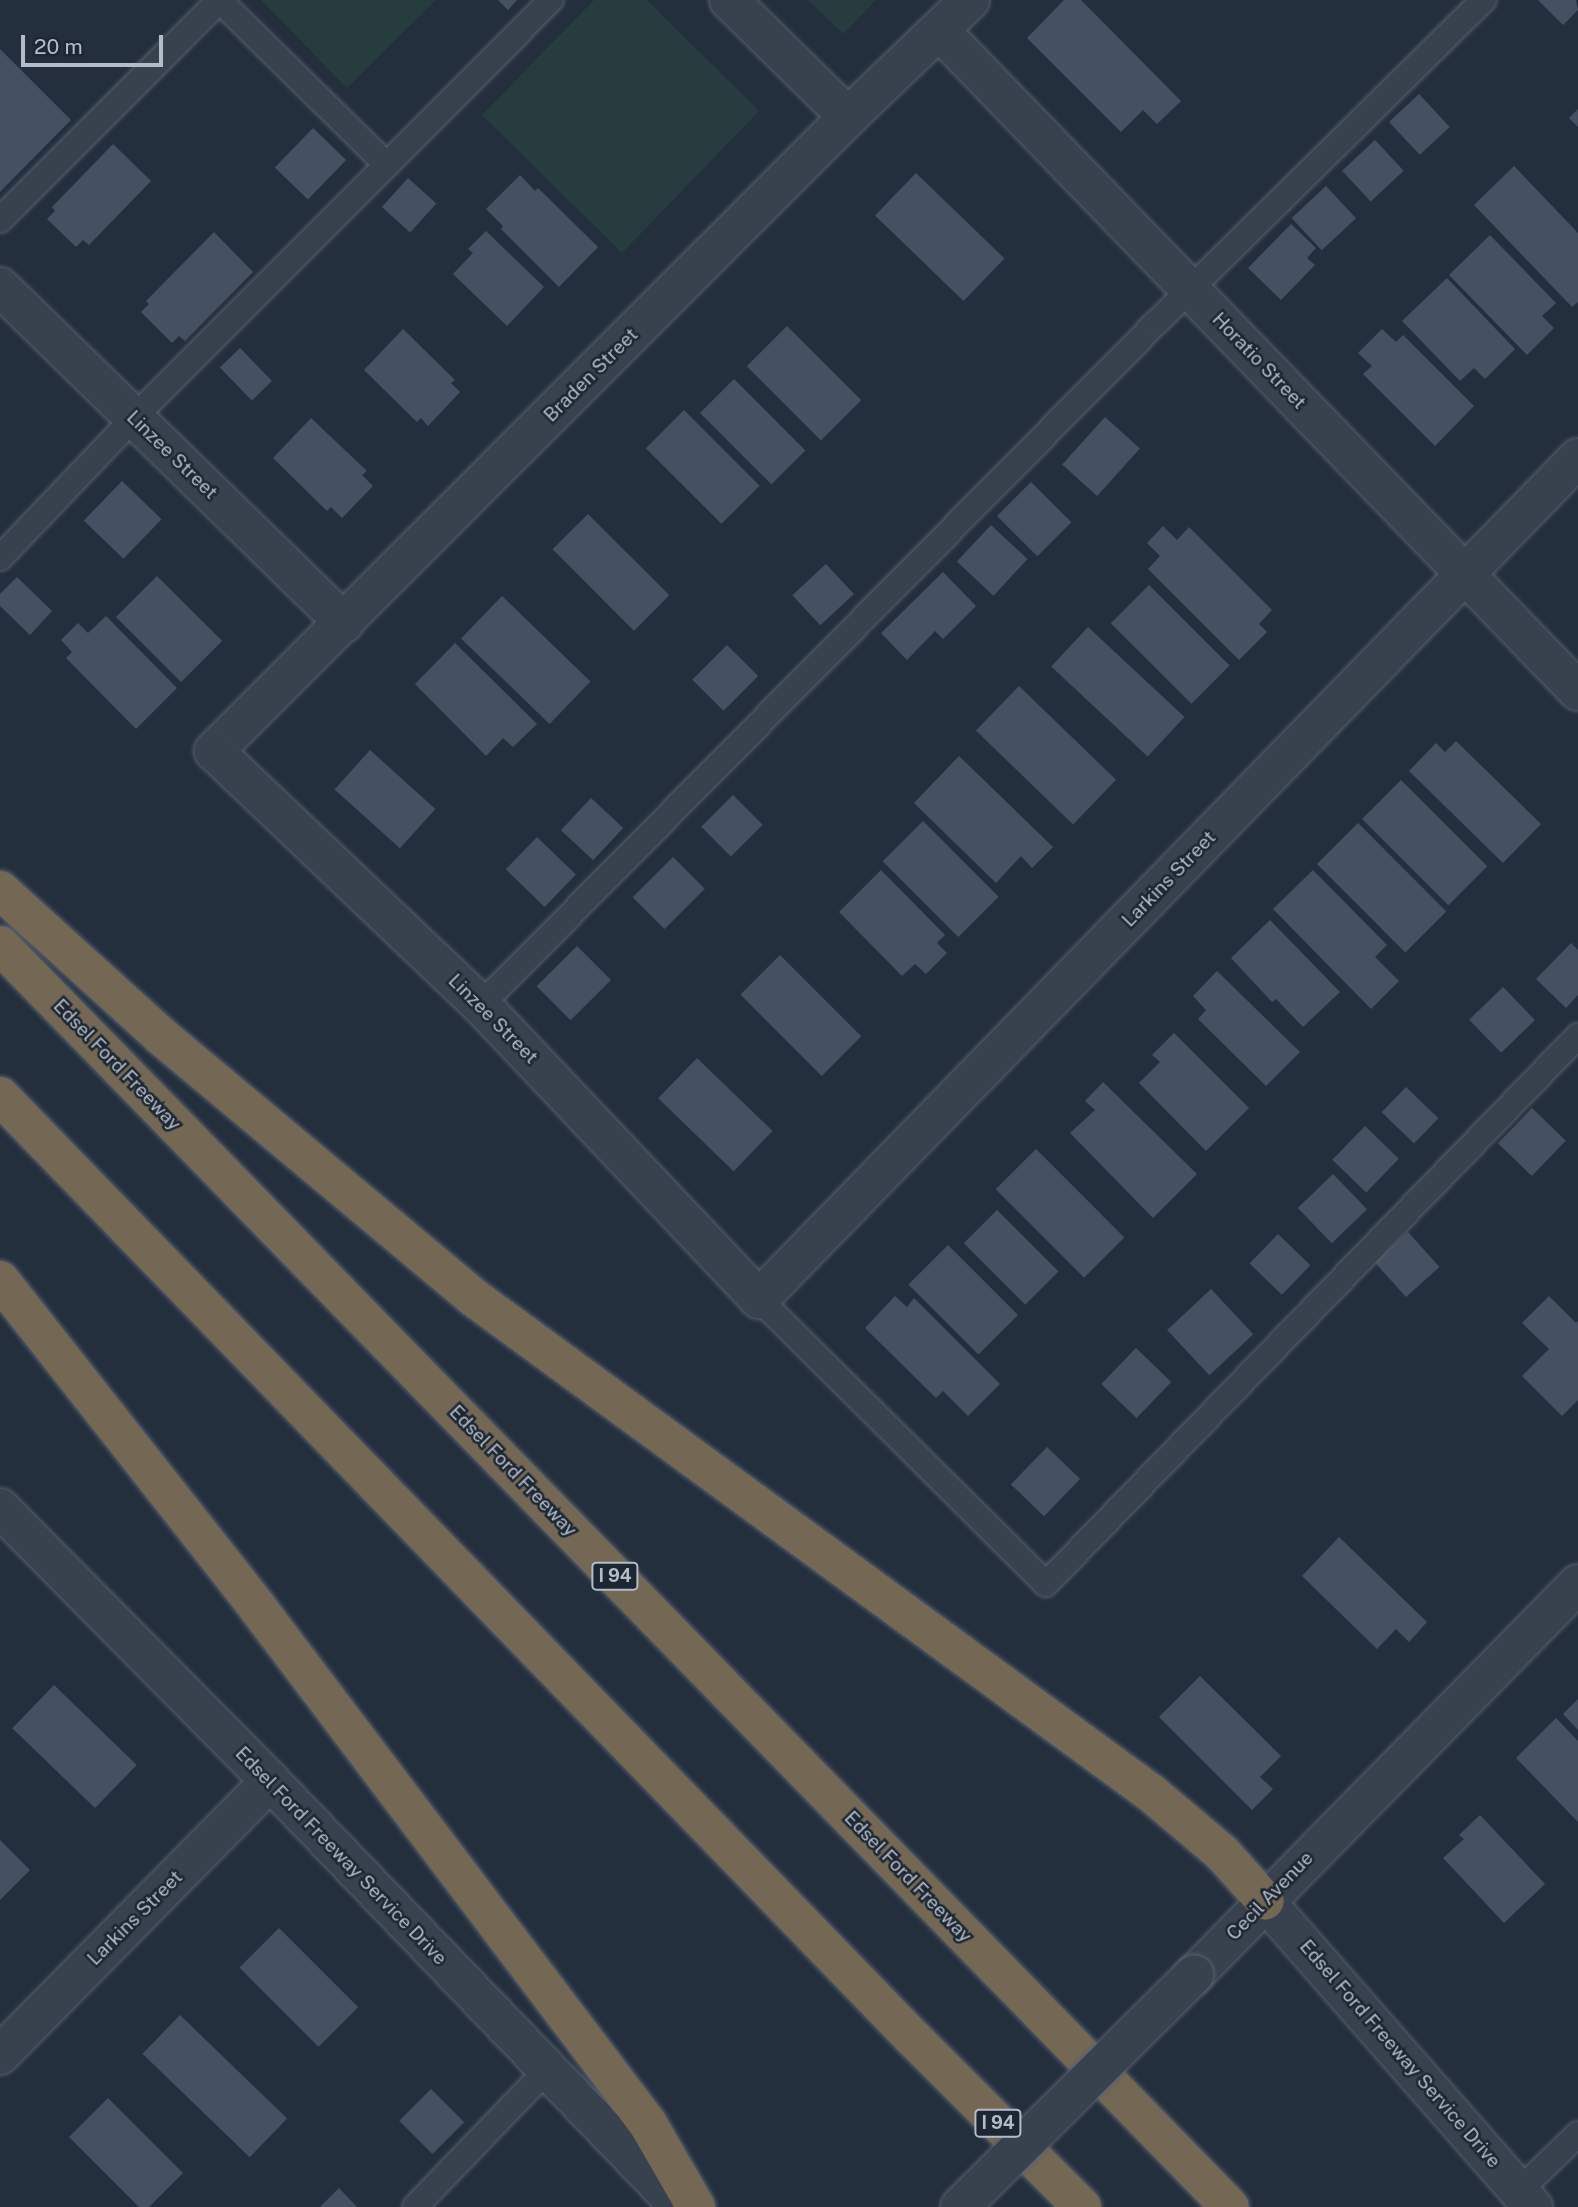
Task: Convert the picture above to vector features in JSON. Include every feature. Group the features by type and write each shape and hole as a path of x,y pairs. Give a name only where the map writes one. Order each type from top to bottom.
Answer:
{"highway":[{"path":"0,890 161,1036 473,1297 1151,1793 1222,1853 1265,1901"},
{"name":"Edsel Ford Freeway","path":"0,945 1230,2207"},
{"name":"I 94","path":"0,1096 904,2028 1082,2207"},
{"path":"0,1280 257,1607 639,2113 696,2207"}],"street":[{"path":"729,0 848,117"},
{"name":"Braden Street","path":"214,751 848,117 970,0"},
{"name":"Horatio Street","path":"940,31 1578,691"},
{"name":"Linzee Street","path":"0,286 344,623"},
{"name":"Larkins Street","path":"759,1300 1578,458"},
{"name":"Linzee Street","path":"214,751 481,1005 759,1300"},
{"name":"Edsel Ford Freeway Service Drive","path":"0,1508 270,1781 680,2207"},
{"name":"Cecil Avenue","path":"960,2207 1194,1975 1578,1584"},
{"name":"Larkins Street","path":"0,2055 270,1781"},
{"name":"Edsel Ford Freeway Service Drive","path":"1265,1901 1526,2199"}],"lane":[{"path":"0,220 220,0 387,165"},
{"path":"0,558 134,418 551,0"},
{"path":"481,1005 1190,290 1484,0"},
{"path":"759,1300 1046,1584 1578,1037"},
{"path":"415,2207 547,2070"},
{"path":"1526,2199 1578,2134"}],"green space":[{"path":"261,0 436,0 347,88"},
{"path":"594,0 647,0 759,111 622,253 482,115"},
{"path":"808,0 876,0 843,34"}],"building":[{"path":"498,0 517,0 508,10"},
{"path":"1064,0 1081,0 1181,101 1157,124 1143,110 1121,132 1027,38"},
{"path":"1538,0 1576,0 1578,10 1563,25"},
{"path":"0,49 71,120 0,192"},
{"path":"1419,94 1450,127 1420,155 1389,122"},
{"path":"1578,109 1578,127 1569,118"},
{"path":"313,128 346,160 308,200 275,168"},
{"path":"1375,140 1404,171 1371,201 1342,171"},
{"path":"113,144 151,181 89,245 83,240 76,247 47,219 55,211 52,207"},
{"path":"1514,166 1578,233 1578,302 1572,307 1474,205"},
{"path":"916,173 1004,258 963,301 875,215"},
{"path":"520,175 535,191 538,188 598,247 559,287 501,229 503,226 486,209"},
{"path":"408,178 436,203 410,232 382,207"},
{"path":"1326,186 1356,218 1322,250 1292,218"},
{"path":"1291,224 1316,248 1307,258 1315,265 1281,300 1248,268"},
{"path":"486,231 544,287 507,326 453,274 473,253 468,249"},
{"path":"214,232 253,272 185,341 179,336 172,343 141,312 149,304 146,301"},
{"path":"1490,235 1556,303 1542,316 1554,328 1527,355 1449,275"},
{"path":"1447,278 1515,349 1485,379 1474,368 1460,381 1402,321"},
{"path":"787,326 861,400 821,441 747,366"},
{"path":"403,329 455,380 451,383 460,392 428,426 421,418 417,422 364,370"},
{"path":"1382,329 1396,342 1403,335 1474,406 1435,446 1363,374 1372,366 1358,353"},
{"path":"240,348 272,381 252,401 220,367"},
{"path":"734,379 805,450 771,484 700,413"},
{"path":"684,410 760,486 721,524 646,448"},
{"path":"1105,417 1140,448 1097,496 1062,465"},
{"path":"311,418 367,471 362,475 373,486 342,518 331,507 327,511 273,458"},
{"path":"122,481 162,519 123,559 84,521"},
{"path":"1031,482 1071,522 1037,556 997,516"},
{"path":"588,514 669,595 634,631 553,549"},
{"path":"991,525 1028,559 993,596 957,562"},
{"path":"1163,526 1177,540 1189,527 1272,610 1259,624 1267,632 1239,660 1148,569 1160,556 1147,543"},
{"path":"826,564 854,594 820,625 792,595"},
{"path":"943,572 976,606 943,639 935,631 907,660 881,633"},
{"path":"157,576 222,641 181,682 116,617"},
{"path":"17,577 52,611 30,635 0,606 0,594"},
{"path":"1149,585 1230,666 1191,704 1111,623"},
{"path":"502,596 590,681 549,724 461,638"},
{"path":"106,616 177,688 136,729 66,658 72,652 61,640 78,623 88,633"},
{"path":"1088,627 1185,717 1148,757 1051,666"},
{"path":"455,643 537,724 513,747 503,738 486,756 415,684"},
{"path":"727,645 758,676 723,711 692,680"},
{"path":"1019,686 1116,780 1073,824 976,731"},
{"path":"1456,741 1541,824 1503,863 1409,771 1436,743 1445,752"},
{"path":"370,750 435,809 400,848 335,789"},
{"path":"959,756 1053,847 1032,868 1021,856 996,883 914,803"},
{"path":"1401,780 1487,866 1448,905 1362,819"},
{"path":"733,795 763,825 731,857 701,827"},
{"path":"591,798 623,828 593,860 561,830"},
{"path":"923,821 999,897 958,937 883,861"},
{"path":"1358,823 1446,911 1405,952 1317,864"},
{"path":"537,837 576,875 545,907 506,869"},
{"path":"673,857 705,889 665,929 633,897"},
{"path":"881,870 945,935 937,943 947,953 926,974 915,964 902,976 839,912"},
{"path":"1313,870 1387,945 1375,957 1399,981 1371,1009 1273,909"},
{"path":"1270,920 1340,992 1303,1027 1276,999 1272,1002 1231,958"},
{"path":"1571,943 1578,950 1578,995 1566,1008 1536,979"},
{"path":"577,946 611,980 571,1020 537,986"},
{"path":"780,955 861,1036 822,1076 740,995"},
{"path":"1217,971 1300,1052 1266,1086 1198,1019 1206,1010 1193,996"},
{"path":"1503,987 1535,1020 1501,1053 1469,1020"},
{"path":"1174,1033 1249,1108 1206,1151 1139,1083 1160,1062 1152,1055"},
{"path":"697,1058 773,1131 734,1171 658,1098"},
{"path":"1103,1082 1197,1174 1153,1218 1070,1133 1095,1110 1085,1101"},
{"path":"1406,1087 1438,1118 1414,1143 1382,1112"},
{"path":"1532,1108 1566,1141 1532,1176 1498,1143"},
{"path":"1365,1126 1399,1159 1366,1192 1332,1160"},
{"path":"1036,1149 1124,1237 1084,1278 996,1189"},
{"path":"1333,1174 1367,1209 1332,1243 1298,1208"},
{"path":"997,1210 1059,1272 1025,1305 964,1243"},
{"path":"1408,1232 1439,1267 1406,1297 1375,1262"},
{"path":"1278,1234 1310,1265 1282,1295 1250,1263"},
{"path":"948,1245 1018,1315 978,1355 908,1285"},
{"path":"1211,1289 1253,1334 1209,1375 1167,1330"},
{"path":"895,1296 907,1307 914,1298 1000,1384 968,1416 943,1391 936,1398 865,1328"},
{"path":"1549,1296 1576,1323 1578,1321 1578,1400 1562,1416 1522,1376 1549,1349 1522,1323"},
{"path":"1136,1348 1171,1382 1137,1418 1101,1384"},
{"path":"1047,1447 1080,1479 1044,1516 1011,1484"},
{"path":"1339,1537 1427,1622 1409,1642 1396,1629 1377,1649 1302,1576"},
{"path":"1200,1676 1281,1756 1260,1777 1273,1789 1252,1810 1159,1717"},
{"path":"54,1685 137,1765 95,1808 12,1728"},
{"path":"1578,1699 1578,1730 1563,1714"},
{"path":"1556,1718 1578,1741 1578,1822 1516,1758"},
{"path":"1480,1815 1545,1884 1504,1923 1443,1858 1464,1839 1459,1835"},
{"path":"0,1840 30,1870 0,1900"},
{"path":"279,1928 358,2007 319,2047 239,1968"},
{"path":"180,2015 287,2119 250,2157 142,2054"},
{"path":"431,2089 464,2122 432,2154 399,2121"},
{"path":"108,2098 183,2173 149,2207 139,2207 69,2137"},
{"path":"339,2188 357,2207 320,2207"}]}
